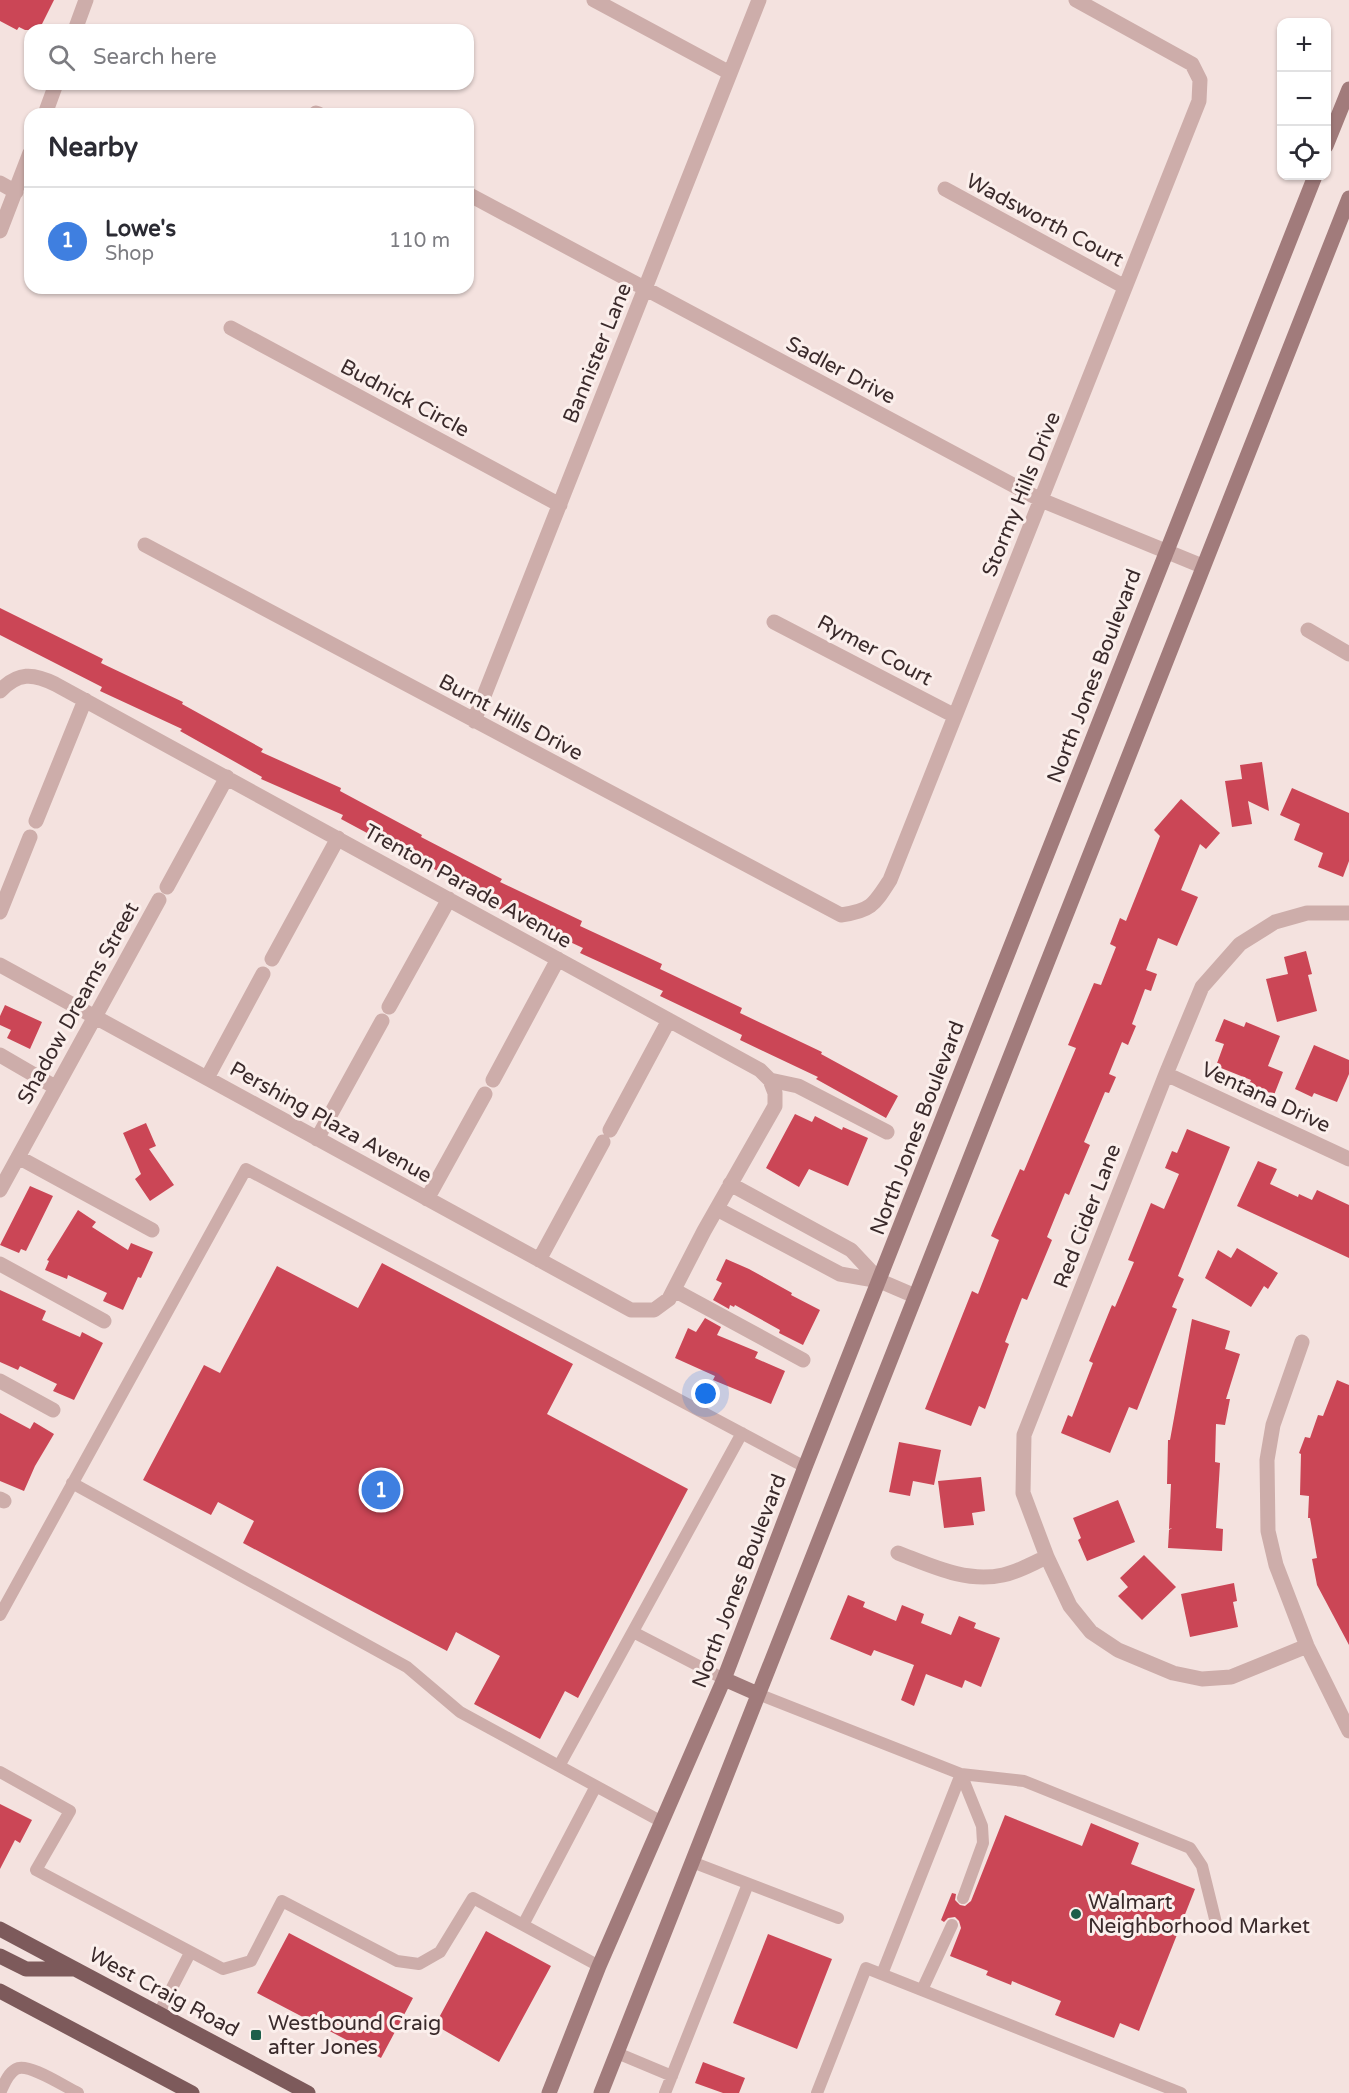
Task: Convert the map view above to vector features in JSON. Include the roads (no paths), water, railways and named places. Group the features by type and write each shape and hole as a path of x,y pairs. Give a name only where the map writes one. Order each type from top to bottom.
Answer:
{"main road":[{"path":"1331,134 1349,89"},
{"name":"North Jones Boulevard","path":"549,2093 599,1966 724,1679 1313,180"},
{"path":"601,2093 1349,198"},
{"path":"724,1679 758,1694"},
{"name":"West Craig Road","path":"0,1929 308,2093"},
{"path":"0,1956 26,1970 76,1969"},
{"path":"0,1991 192,2093"}],"street":[{"path":"77,24 86,0"},
{"path":"594,0 730,73"},
{"name":"Bannister Lane","path":"474,721 759,0"},
{"name":"Stormy Hills Drive","path":"860,912 876,903 890,880 1198,101 1200,80 1192,64 1076,0"},
{"path":"47,108 54,90"},
{"path":"0,231 24,170"},
{"path":"0,183 16,192"},
{"name":"Wadsworth Court","path":"945,189 1125,287"},
{"name":"Sadler Drive","path":"474,197 1041,500 1203,566"},
{"name":"Budnick Circle","path":"231,328 560,505"},
{"name":"Burnt Hills Drive","path":"145,545 841,915 860,912"},
{"name":"Rymer Court","path":"774,622 955,716"},
{"path":"1308,630 1349,654"},
{"name":"Trenton Parade Avenue","path":"0,691 16,678 42,677 760,1070 770,1080 798,1086 886,1132"},
{"path":"36,821 85,700"},
{"name":"Shadow Dreams Street","path":"2,1184 227,777"},
{"path":"0,912 30,837"},
{"path":"272,959 338,838"},
{"path":"317,1139 448,899"},
{"name":"Red Cider Lane","path":"1307,1646 1231,1677 1202,1679 1173,1673 1118,1650 1091,1632 1070,1606 1047,1557 1023,1493 1024,1435 1202,987 1240,944 1275,922 1307,913 1349,913"},
{"path":"493,1080 558,959"},
{"name":"Pershing Plaza Avenue","path":"0,965 620,1305 631,1310 654,1310 662,1306 674,1290"},
{"path":"207,1078 263,974"},
{"path":"539,1260 669,1020"},
{"path":"0,1055 55,1087"},
{"name":"Ventana Drive","path":"1166,1074 1349,1159"},
{"path":"770,1080 775,1093 775,1106 730,1184 674,1290 803,1360"},
{"path":"428,1199 485,1094"},
{"path":"18,1157 152,1230"},
{"path":"730,1184 851,1250 880,1281"},
{"path":"717,1209 840,1274 880,1281 915,1296"},
{"path":"0,1264 104,1321"},
{"path":"1302,1342 1273,1425 1267,1460 1268,1531 1276,1565 1307,1646 1349,1731"},
{"path":"0,1381 53,1410"},
{"path":"898,1553 954,1574 978,1578 1005,1575 1047,1557"}],"lane":[{"path":"0,1615 246,1169 806,1467"},
{"path":"559,1766 742,1433"},
{"path":"72,1483 406,1667 460,1712 662,1822"},
{"path":"633,1632 724,1679"},
{"path":"758,1694 961,1774 1024,1781 1190,1848 1202,1866 1217,1927"},
{"path":"0,1772 70,1811 36,1870 223,1969 251,1961 282,1900 397,1961 419,1964 440,1952 473,1898 599,1966"},
{"path":"961,1774 982,1826 983,1843 963,1898"},
{"path":"882,1974 961,1774"},
{"path":"523,1925 596,1786"},
{"path":"692,1862 837,1918"},
{"path":"665,2093 748,1884"},
{"path":"922,1990 952,1925"},
{"path":"159,2013 190,1953"},
{"path":"817,2093 866,1968 1181,2093"},
{"path":"617,2053 672,2076"},
{"path":"0,2093 8,2076 14,2069 21,2067 38,2072 78,2093"}],"place":[{"name":"Lowe's","path":"381,1490"},
{"name":"Walmart Neighborhood Market","path":"1076,1914"},
{"name":"Westbound Craig after Jones","path":"256,2035"}]}
